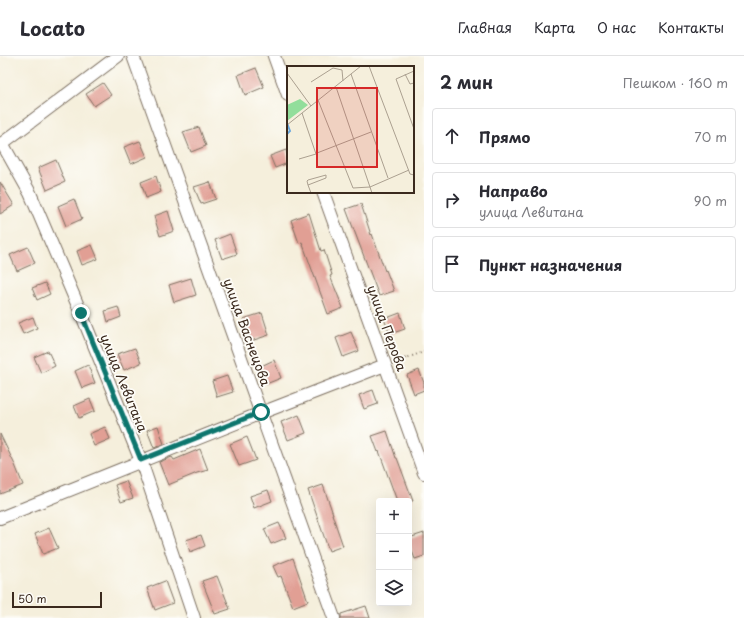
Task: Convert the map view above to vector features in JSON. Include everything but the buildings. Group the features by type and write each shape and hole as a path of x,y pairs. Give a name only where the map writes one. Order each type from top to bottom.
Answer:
{"street":[{"path":"1,144 118,56"},
{"name":"улица Васнецова","path":"133,56 334,618"},
{"path":"274,56 287,92"},
{"name":"улица Левитана","path":"1,144 30,193 141,460 194,618"},
{"name":"улица Перова","path":"323,193 424,473"},
{"path":"0,518 261,412 385,365"}],"path":[{"path":"385,365 424,352"}],"route":[{"path":"81,313 141,460 261,412"}]}
